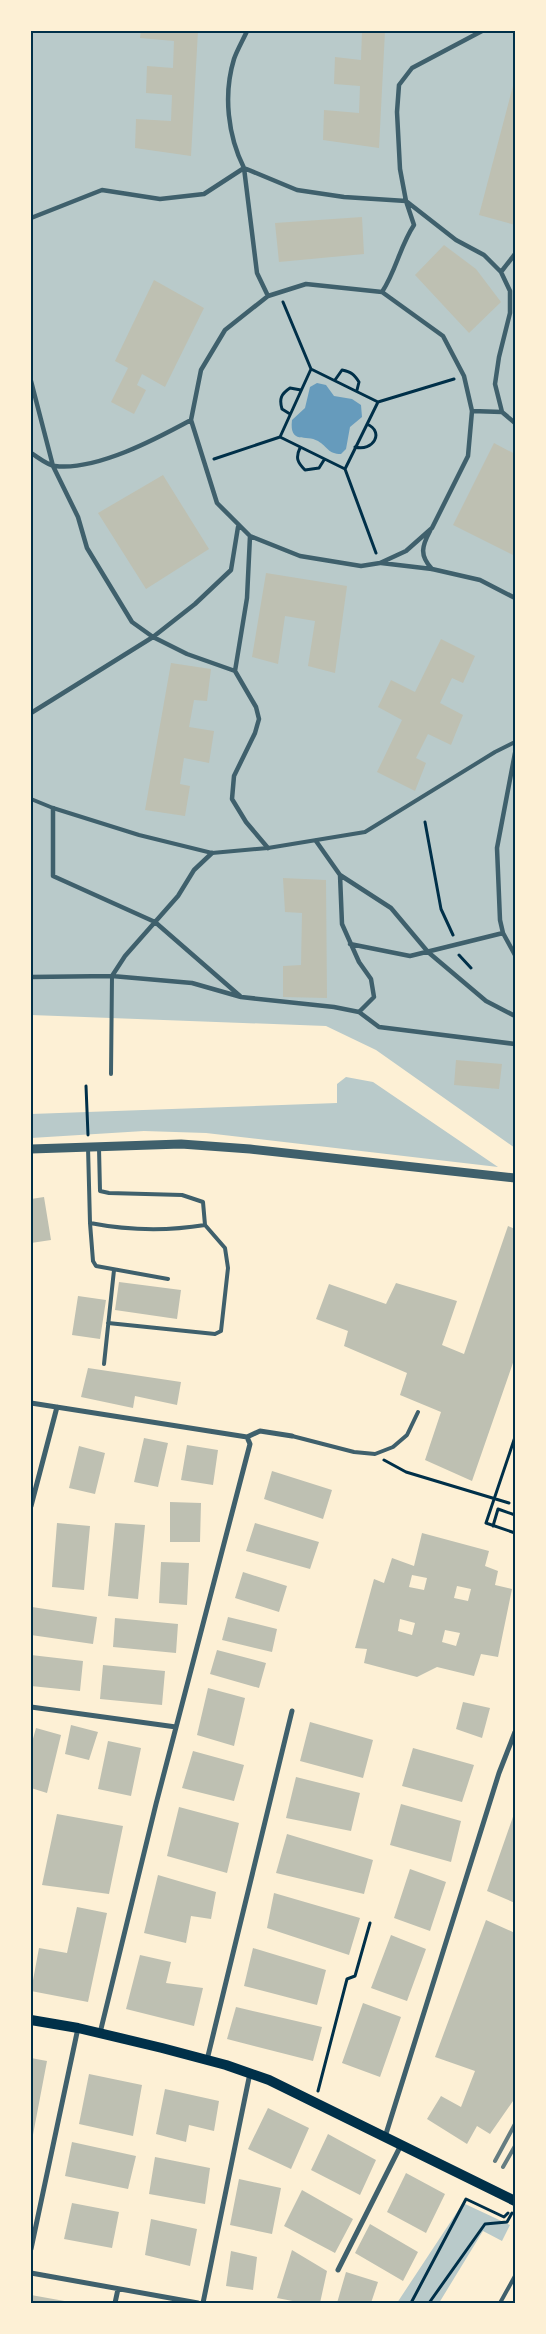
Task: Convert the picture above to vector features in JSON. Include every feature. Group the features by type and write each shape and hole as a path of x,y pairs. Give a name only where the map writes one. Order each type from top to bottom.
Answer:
{"main road":[{"path":"31,2020 100,2033 250,2073 314,2101 515,2201"}],"street":[{"path":"247,31 234,59 228,95 231,133 235,149 244,168 257,273 268,296"},
{"path":"382,292 392,276 404,239 414,225 406,201 398,140 399,85 412,68 482,31"},
{"path":"244,168 297,190 344,197 406,201 456,240 484,255 501,272 510,291 510,314 499,357 495,384 502,412 515,423"},
{"path":"31,218 102,190 160,200 204,194 244,168"},
{"path":"501,272 515,254"},
{"path":"432,569 422,555 422,547 468,456 472,411 464,376 443,336 382,292 306,284 268,296 225,330 201,370 191,420 217,503 238,527 250,536 300,556 361,566 380,563 432,569 480,580 515,598"},
{"path":"31,380 53,466 78,517 87,548 132,622 152,637 187,654 235,671 256,707 260,719 234,776 232,799 246,822 268,848"},
{"path":"472,411 502,412"},
{"path":"31,453 53,466 83,465 144,445 191,420"},
{"path":"31,713 152,637 195,604 231,570 238,527"},
{"path":"380,563 406,551 432,528"},
{"path":"235,671 248,598 250,536"},
{"path":"515,753 497,848 503,933 515,955"},
{"path":"53,808 53,876 155,922 241,997"},
{"path":"316,841 340,875 390,908 428,952 486,1001 515,1016"},
{"path":"112,976 125,956 178,896 194,870 212,853"},
{"path":"340,875 342,924 359,962 372,979 374,997 359,1012"},
{"path":"350,944 410,956 503,933"},
{"path":"31,977 112,976 192,983 241,997 334,1007 359,1012 379,1026 515,1044"},
{"path":"31,1149 200,1145 515,1178"},
{"path":"31,1403 247,1437 260,1431 292,1436"},
{"path":"31,1506 57,1406"},
{"path":"100,2033 176,1727 250,1444 247,1437"},
{"path":"31,1707 176,1727"},
{"path":"207,2060 292,1711"},
{"path":"386,2137 499,1773 515,1732"},
{"path":"31,2248 78,2028"},
{"path":"203,2303 250,2073"},
{"path":"338,2270 401,2145"},
{"path":"31,2273 198,2303"},
{"path":"116,2303 118,2289"}],"lane":[{"path":"31,799 53,808 139,835 212,853 268,848 365,832 495,752 515,742"},
{"path":"111,1074 112,976"},
{"path":"98,1146 100,1191 109,1193 182,1195 203,1202 205,1225 225,1248 228,1268 221,1331 215,1334 108,1323"},
{"path":"88,1147 90,1223 93,1261 96,1266 168,1279"},
{"path":"90,1223 110,1227 183,1229 205,1225"},
{"path":"104,1364 114,1270"},
{"path":"292,1436 354,1452 375,1454 393,1447 407,1435 418,1412"},
{"path":"500,2303 515,2276"}],"path":[{"path":"280,293 311,369 378,402 464,376"},
{"path":"204,463 280,437 311,369"},
{"path":"335,380 342,370 349,372 355,375 359,382 357,390"},
{"path":"290,414 282,409 280,402 283,393 290,388 301,390"},
{"path":"378,402 345,469 380,563"},
{"path":"355,447 364,448 372,445 376,440 376,432 373,426 367,424"},
{"path":"280,437 345,469"},
{"path":"300,448 297,458 299,464 305,470 319,468 324,460"},
{"path":"425,822 441,909 454,938"},
{"path":"456,946 458,954 471,968"},
{"path":"86,1086 88,1147"},
{"path":"515,1436 486,1523 515,1533"},
{"path":"375,1454 406,1472 509,1503"},
{"path":"493,1526 498,1510 515,1515"},
{"path":"314,2101 321,2081 347,1979 354,1976 370,1924"},
{"path":"411,2303 466,2199 504,2217 515,2205"},
{"path":"429,2303 484,2224 507,2222 510,2216"}],"shaded area":[{"path":"31,31 515,31 515,1148 376,1050 326,1026 31,1015"},
{"path":"346,1077 373,1082 498,1167 206,1133 144,1131 31,1138 31,1114 337,1103 337,1084"},
{"path":"463,2203 510,2225 502,2241 483,2231 439,2303 397,2303"}],"water":[{"path":"317,383 326,385 334,396 352,399 361,405 362,417 350,427 346,449 341,454 331,451 318,441 299,437 293,433 292,420 305,408 310,387"}],"building":[{"path":"141,31 198,31 191,156 135,148 136,119 171,121 172,95 146,93 147,66 173,68 174,41 140,38"},
{"path":"362,31 385,31 379,148 323,140 324,110 359,113 360,86 334,84 335,57 361,60"},
{"path":"515,82 515,225 479,215"},
{"path":"362,217 364,254 279,262 275,223"},
{"path":"444,245 476,269 501,302 469,333 415,275"},
{"path":"154,280 204,308 165,387 142,374 137,385 146,390 134,414 111,402 128,368 115,361"},
{"path":"494,443 515,454 515,556 453,525"},
{"path":"163,475 209,549 146,589 98,513"},
{"path":"266,573 347,586 335,673 308,666 315,621 285,616 278,664 252,657"},
{"path":"441,639 475,656 463,683 452,678 440,703 463,715 451,745 428,734 416,758 426,763 415,791 377,772 402,720 378,707 391,680 415,692"},
{"path":"171,663 211,669 207,701 194,700 189,727 214,731 209,763 184,758 180,784 190,786 185,816 145,810"},
{"path":"283,878 326,880 327,998 283,997 283,966 301,965 302,913 285,912"},
{"path":"456,1060 502,1064 499,1089 454,1085"},
{"path":"44,1197 51,1240 31,1243 31,1199"},
{"path":"508,1226 515,1229 515,1357 472,1481 425,1460 441,1412 400,1395 407,1373 344,1346 348,1331 316,1319 329,1284 386,1304 396,1283 457,1301 442,1345 464,1354"},
{"path":"119,1282 181,1290 177,1319 115,1310"},
{"path":"78,1296 106,1300 100,1339 72,1335"},
{"path":"88,1368 181,1382 177,1405 135,1396 133,1408 81,1397"},
{"path":"144,1438 168,1443 158,1487 134,1482"},
{"path":"187,1445 218,1450 213,1485 181,1480"},
{"path":"79,1446 105,1453 95,1494 69,1488"},
{"path":"272,1471 332,1490 323,1519 264,1499"},
{"path":"170,1502 201,1503 200,1542 170,1542"},
{"path":"57,1523 90,1526 84,1590 52,1587"},
{"path":"115,1523 145,1525 138,1599 108,1596"},
{"path":"255,1523 319,1542 310,1569 246,1551"},
{"path":"422,1533 489,1551 485,1566 498,1571 495,1585 512,1589 498,1657 481,1654 474,1676 437,1667 417,1677 364,1663 367,1649 355,1648 374,1579 384,1583 392,1558 414,1566","holes":["412,1575 427,1578 424,1590 409,1587","457,1586 471,1589 468,1601 454,1598","400,1619 415,1623 412,1635 398,1631","445,1630 460,1633 456,1646 442,1642"]},
{"path":"161,1562 189,1563 187,1605 159,1603"},
{"path":"243,1572 287,1586 279,1612 235,1598"},
{"path":"32,1607 97,1617 93,1644 31,1635"},
{"path":"228,1617 277,1629 272,1652 222,1640"},
{"path":"115,1618 178,1624 176,1653 113,1647"},
{"path":"217,1650 266,1663 259,1688 210,1674"},
{"path":"31,1655 83,1661 80,1691 31,1686"},
{"path":"103,1665 165,1671 162,1705 100,1699"},
{"path":"208,1688 245,1698 234,1746 197,1735"},
{"path":"463,1702 490,1708 482,1738 456,1729"},
{"path":"310,1722 373,1740 363,1778 300,1761"},
{"path":"71,1725 98,1732 89,1760 65,1754"},
{"path":"36,1728 61,1735 47,1793 31,1788 31,1746"},
{"path":"108,1741 141,1748 131,1796 98,1789"},
{"path":"413,1748 474,1765 462,1802 402,1786"},
{"path":"193,1751 244,1765 234,1801 182,1788"},
{"path":"296,1777 360,1793 351,1831 286,1818"},
{"path":"401,1804 461,1821 451,1862 390,1845"},
{"path":"179,1807 239,1823 227,1873 167,1856"},
{"path":"515,1811 515,1903 487,1891"},
{"path":"57,1814 123,1826 109,1894 42,1885"},
{"path":"287,1834 373,1860 364,1894 276,1873"},
{"path":"410,1869 446,1882 430,1931 394,1918"},
{"path":"158,1875 216,1892 211,1919 191,1916 186,1943 144,1933"},
{"path":"274,1893 360,1918 349,1955 267,1928"},
{"path":"77,1907 107,1913 88,2002 31,1991 39,1948 67,1953"},
{"path":"486,1920 515,1933 515,2096 490,2134 477,2126 467,2144 427,2119 441,2096 461,2107 475,2071 435,2057"},
{"path":"391,1935 426,1949 407,2001 371,1988"},
{"path":"253,1948 326,1970 317,2005 244,1986"},
{"path":"140,1955 171,1962 166,1983 203,1988 194,2026 126,2009"},
{"path":"363,2003 401,2017 380,2077 342,2063"},
{"path":"236,2007 322,2027 313,2061 227,2039"},
{"path":"31,2058 47,2061 32,2140 31,2140"},
{"path":"89,2074 142,2085 133,2136 79,2124"},
{"path":"165,2089 219,2101 214,2131 189,2125 186,2142 156,2134"},
{"path":"268,2108 309,2128 291,2169 248,2149"},
{"path":"328,2134 376,2160 360,2195 311,2170"},
{"path":"72,2142 136,2156 128,2189 65,2176"},
{"path":"155,2157 210,2168 205,2204 149,2194"},
{"path":"406,2173 445,2194 426,2233 387,2212"},
{"path":"239,2179 281,2188 272,2234 230,2225"},
{"path":"302,2190 353,2219 335,2253 284,2226"},
{"path":"72,2203 119,2212 112,2248 64,2239"},
{"path":"151,2219 197,2229 190,2266 145,2255"},
{"path":"370,2224 418,2252 403,2281 355,2253"},
{"path":"292,2250 327,2271 320,2303 303,2303 277,2298"},
{"path":"231,2251 257,2257 253,2290 226,2286"},
{"path":"346,2272 378,2282 371,2303 337,2303"},
{"path":"31,2295 70,2302 70,2303 31,2303"}],"railway":[{"path":"495,2161 515,2124"},
{"path":"503,2167 515,2146"}]}
